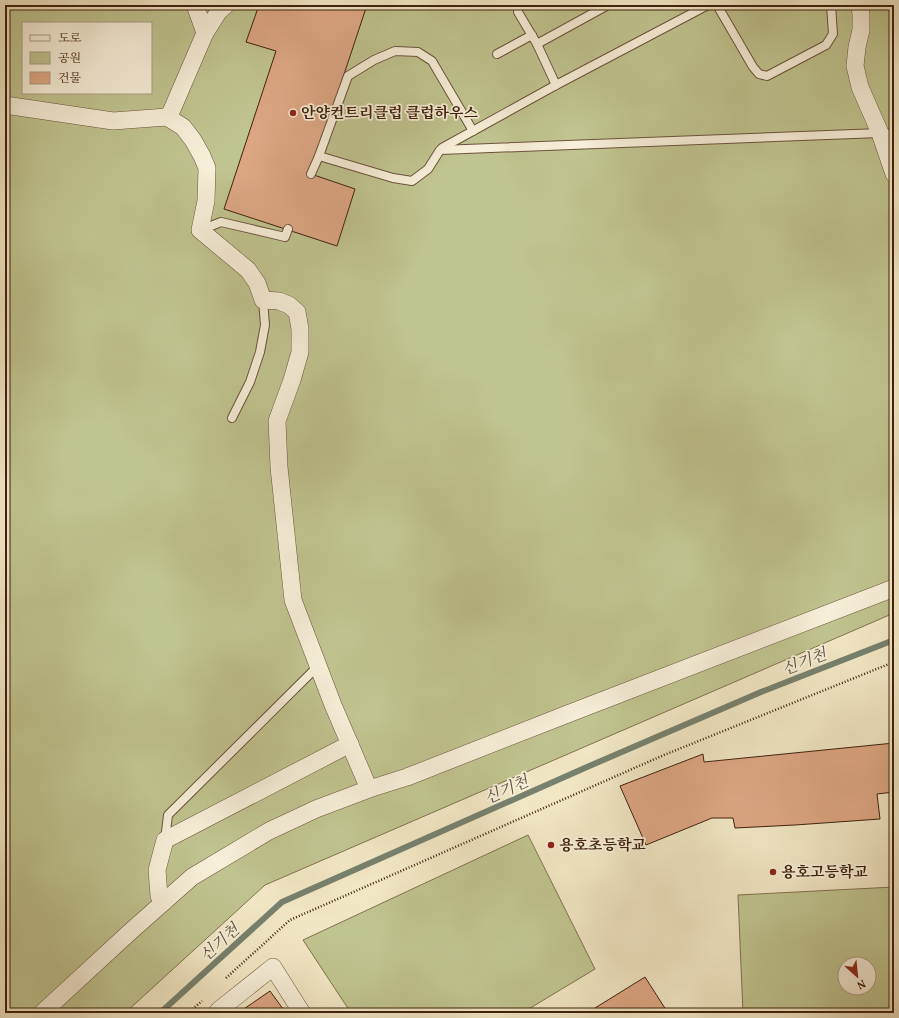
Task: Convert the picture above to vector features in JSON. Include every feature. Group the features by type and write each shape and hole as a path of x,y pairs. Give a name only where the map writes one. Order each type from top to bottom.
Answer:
{"street":[{"path":"195,5 205,33"},
{"path":"167,117 171,112 205,33 219,11 226,5"},
{"path":"860,5 861,30 855,66 860,87 887,133 894,174"},
{"path":"5,105 112,122 167,117 183,127 193,140 207,168 206,201 200,230 248,270 257,283 263,300 279,301 289,305 297,312 300,329 300,352 292,380 277,421 279,467 293,600 333,705 369,790"},
{"path":"42,1013 192,877 269,832 316,809 406,777 894,588"},
{"path":"164,902 159,896 157,870 165,840 350,744"},
{"path":"217,1013 273,967 302,1013"}],"lane":[{"path":"522,5 518,8 518,12 537,44 556,85"},
{"path":"537,44 608,5"},
{"path":"319,156 393,178 412,181 428,169 440,150 556,85 708,5"},
{"path":"717,5 753,67 759,74 767,76 826,45 833,34 831,5"},
{"path":"498,54 532,35"},
{"path":"311,174 348,76 374,60 395,51 418,52 432,61 473,131"},
{"path":"440,150 887,133"},
{"path":"200,230 221,222 285,237 288,230"},
{"path":"232,418 250,382 260,352 265,325 263,300"},
{"path":"165,840 168,815 318,666"}],"path":[{"path":"222,982 290,920 664,755 894,662"},
{"path":"188,1013 205,998"}],"green space":[{"path":"5,5 892,5 894,14 894,613 265,885 125,1013 5,1013"},
{"path":"528,835 595,969 522,1013 351,1013 303,940"},
{"path":"894,887 894,1013 743,1013 738,895"}],"building":[{"name":"안양컨트리클럽 클럽하우스","path":"259,5 367,5 311,174 355,189 337,246 224,209 276,51 246,42"},
{"name":"용호고등학교","path":"894,743 894,792 877,794 880,819 735,828 733,818 712,818 646,845 620,786 703,754 704,762"},
{"path":"645,977 668,1013 587,1013"},
{"path":"270,991 286,1013 238,1013"}],"waterway":[{"name":"신기천","path":"160,1013 282,902 761,692 894,640"}],"place":[{"name":"안양컨트리클럽 클럽하우스","path":"293,113"},
{"name":"용호초등학교","path":"551,845"},
{"name":"용호고등학교","path":"773,872"}]}
